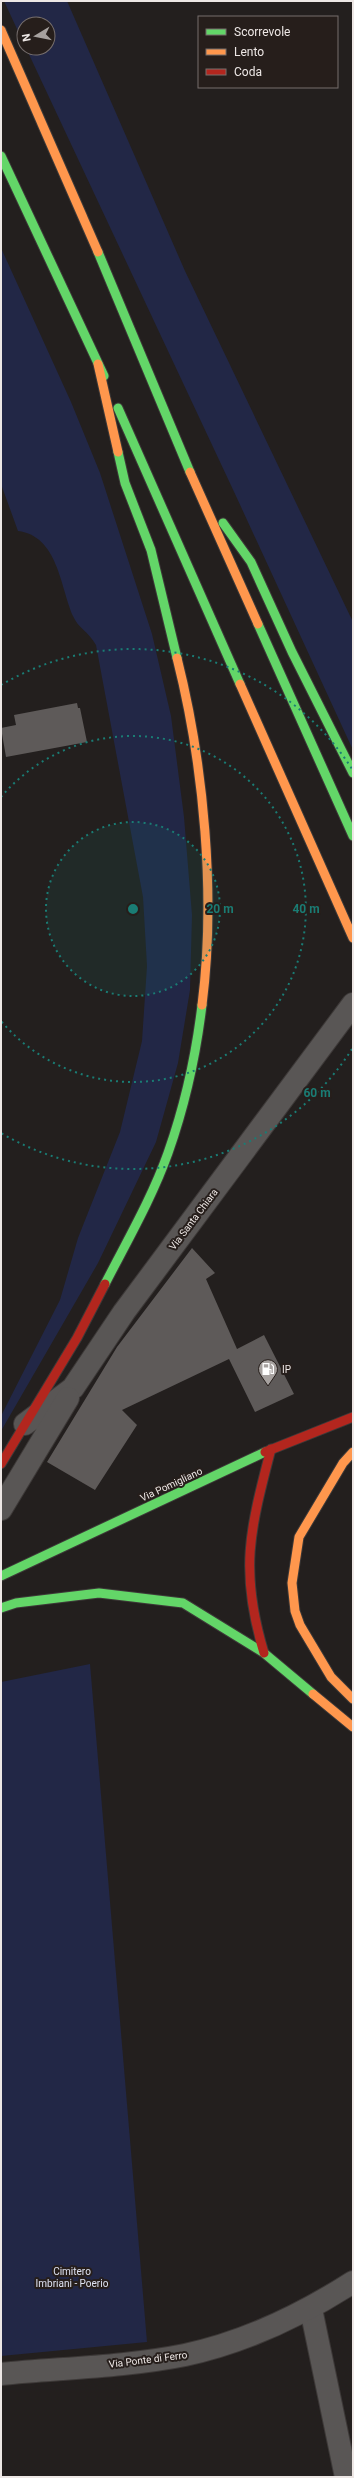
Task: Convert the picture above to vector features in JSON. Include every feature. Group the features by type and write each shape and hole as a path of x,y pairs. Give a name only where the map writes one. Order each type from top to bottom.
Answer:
{"main road":[{"path":"1,30 141,352 195,484 353,836"},
{"path":"1,156 98,364 353,938"},
{"path":"1,1464 77,1338 131,1234 168,1153 196,1056 207,969 206,860 201,786 183,681 151,550 125,483 98,364"},
{"path":"195,484 251,562 292,652 353,773"},
{"name":"Via Pomigliano","path":"1,1576 271,1449 353,1417"},
{"path":"264,1653 254,1622 248,1573 250,1534 271,1449"},
{"path":"353,1452 335,1475 299,1537 292,1583 295,1611 300,1625 331,1677 353,1699"},
{"path":"1,1608 16,1603 99,1593 183,1603 264,1653 353,1727"}],"street":[{"name":"Via Santa Chiara","path":"25,1424 74,1388 124,1312 353,1004"},
{"path":"1,1509 74,1388"},
{"name":"Via Ponte di Ferro","path":"1,2374 150,2360 185,2355 260,2333 311,2309 353,2282"},
{"path":"311,2309 346,2477"}],"green space":[{"path":"4,1 67,1 185,271 353,622 353,750 30,56 56,56 56,16 16,16 16,27"},
{"path":"1,248 71,402 100,473 152,634 171,716 184,817 192,915 190,990 178,1063 156,1142 98,1263 1,1431 1,1416 60,1300 78,1238 120,1132 142,1041 147,966 143,897 96,645 73,616 56,564 50,552 42,542 31,535 18,531 1,484"},
{"name":"Cimitero Imbriani - Poerio","path":"90,1664 147,2342 1,2356 1,1682"}],"building":[{"path":"77,703 78,708 80,708 87,742 6,757 1,728 16,725 14,715"},
{"path":"192,1248 215,1273 206,1279 237,1349 264,1335 294,1394 255,1412 229,1359 122,1410 137,1425 95,1490 47,1462 117,1347"}],"traffic: fast":[{"path":"1,156 104,376"},
{"path":"98,252 190,472"},
{"path":"118,408 240,684"},
{"path":"118,452 125,483 151,550 177,658"},
{"path":"223,523 251,562 292,652 353,773"},
{"path":"258,624 353,836"},
{"path":"105,1284 147,1203 168,1153 180,1117 189,1080 197,1042 202,1005"},
{"path":"1,1576 265,1452"},
{"path":"1,1608 16,1603 99,1593 183,1603 264,1653 313,1694"}],"traffic: slow":[{"path":"1,30 98,252"},
{"path":"98,364 118,452"},
{"path":"190,472 258,624"},
{"path":"177,658 194,742 205,831 208,920 202,1005"},
{"path":"240,684 353,938"},
{"path":"353,1452 343,1463 299,1537 292,1583 295,1611 300,1625 331,1677 353,1699"},
{"path":"313,1694 353,1727"}],"traffic: jam":[{"path":"1,1464 77,1338 105,1284"},
{"path":"265,1452 353,1417"},
{"path":"264,1653 256,1624 252,1598 250,1550 253,1527 271,1449"}],"place":[{"name":"IP","path":"268,1386"}]}
